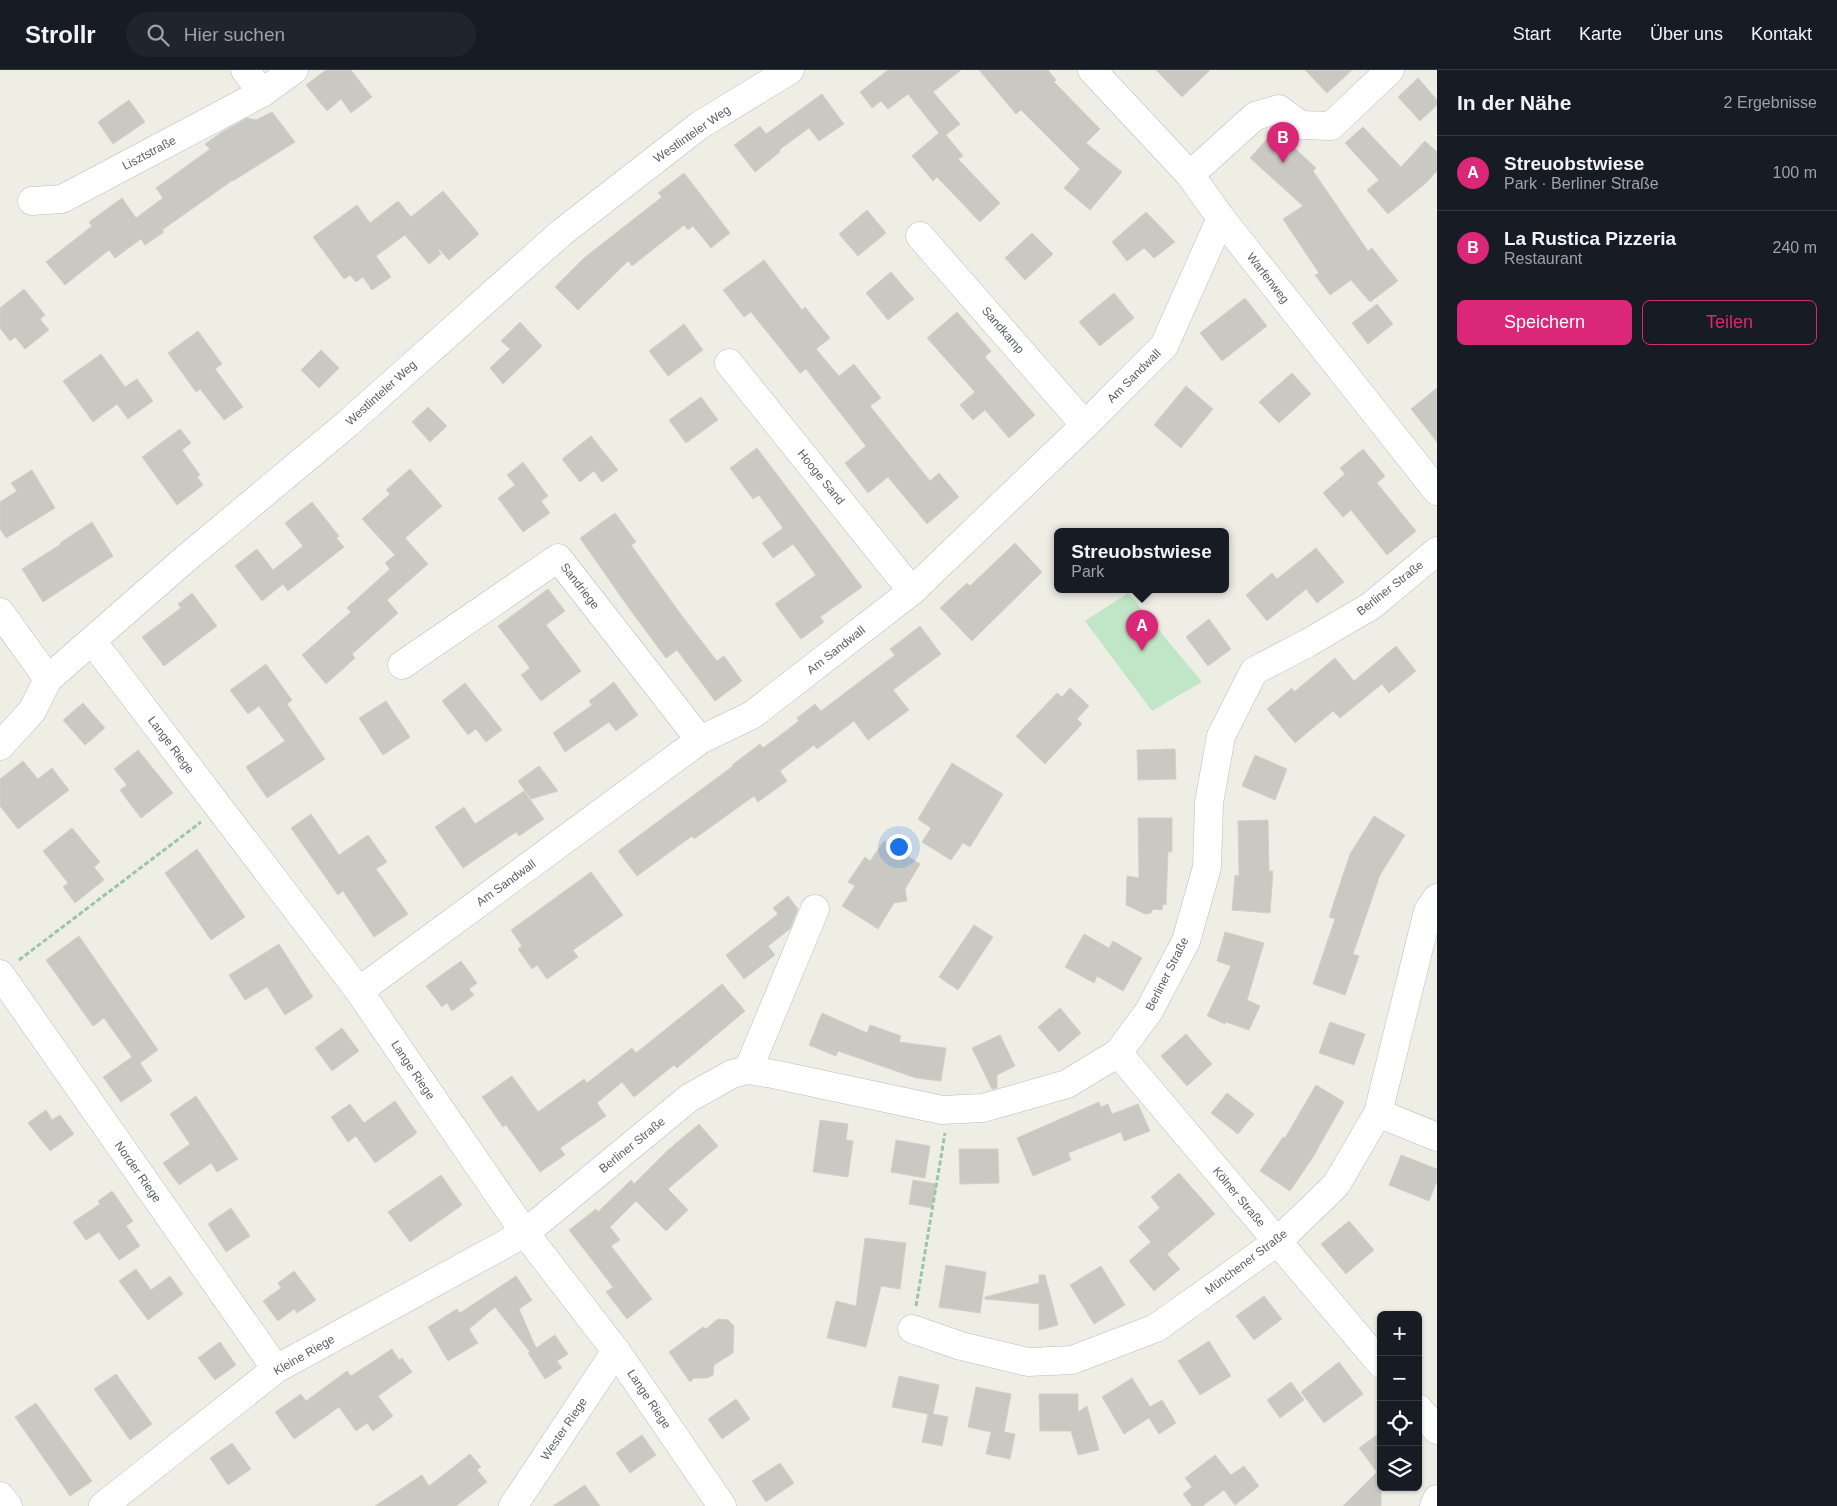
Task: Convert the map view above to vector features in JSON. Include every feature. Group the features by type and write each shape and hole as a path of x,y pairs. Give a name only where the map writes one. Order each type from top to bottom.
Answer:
{"street":[{"path":"245,70 262,93"},
{"name":"Lisztstraße","path":"32,200 62,199 262,93 294,70"},
{"name":"Westlinteler Weg","path":"0,746 32,711 48,679 184,560 347,424 561,233 700,125 790,70"},
{"name":"Warfenweg","path":"1092,70 1190,175 1437,492"},
{"path":"1190,175 1255,116 1279,109 1301,125 1331,126 1390,70"},
{"name":"Am Sandwall","path":"359,991 700,740 752,715 912,591 1085,425 1164,346 1222,218"},
{"name":"Sandkamp","path":"920,236 1085,425"},
{"name":"Hooge Sand","path":"729,363 912,591"},
{"name":"Berliner Straße","path":"525,1233 689,1098 732,1074 748,1070 942,1110 983,1108 1067,1084 1118,1052 1149,1011 1186,941 1207,867 1209,803 1221,736 1254,671 1306,644 1371,606 1437,551"},
{"name":"Sandriege","path":"402,665 558,558 700,740"},
{"path":"0,612 48,679"},
{"name":"Lange Riege","path":"92,641 359,991 525,1233 616,1351 722,1506"},
{"name":"Münchener Straße","path":"912,1329 962,1346 1028,1362 1072,1360 1156,1328 1277,1242 1336,1185 1378,1113 1428,911 1437,898"},
{"path":"748,1070 815,909"},
{"name":"Norder Riege","path":"0,974 276,1369"},
{"name":"Kölner Straße","path":"1118,1052 1377,1359"},
{"path":"1378,1113 1437,1137"},
{"name":"Kleine Riege","path":"102,1506 276,1369 525,1233"},
{"name":"Wester Riege","path":"513,1506 616,1351"},
{"path":"1422,1413 1437,1430"},
{"path":"0,1496 8,1506"},
{"path":"1434,1506 1437,1499"}],"path":[{"path":"0,974 220,808"},
{"path":"912,1329 949,1109"}],"green space":[{"path":"1128,593 1202,682 1152,711 1085,621"}],"building":[{"path":"326,70 351,70 372,97 351,113 341,99 327,111 306,85"},
{"path":"888,70 961,70 933,92 960,124 946,135 963,156 958,159 1000,203 980,222 937,177 933,181 912,156 939,133 908,94 888,109 881,101 872,108 860,92"},
{"path":"979,70 1048,70 1056,80 1054,82 1100,129 1086,143 1122,172 1090,210 1064,188 1080,169 1021,110 1016,114"},
{"path":"1156,70 1210,70 1182,97"},
{"path":"1305,70 1352,70 1327,93"},
{"path":"1418,78 1437,100 1437,105 1420,121 1398,97"},
{"path":"822,94 844,124 819,141 809,128 779,150 780,152 755,172 734,145 760,126 766,134"},
{"path":"129,100 145,122 113,144 98,122"},
{"path":"272,112 295,142 233,180 162,230 164,232 145,245 141,239 115,258 109,250 65,285 46,262 92,226 89,222 122,198 136,218 163,198 156,188 210,149 205,144 247,118 256,120"},
{"path":"1363,127 1401,167 1425,141 1437,152 1437,171 1426,183 1388,214 1367,190 1379,180 1345,143"},
{"path":"1275,130 1316,168 1313,171 1368,251 1372,248 1398,281 1370,302 1351,280 1330,295 1315,275 1319,273 1283,219 1303,206 1250,158"},
{"path":"684,173 730,233 711,248 693,226 688,230 684,225 632,266 628,261 578,310 555,287 584,258 662,197 658,193"},
{"path":"443,191 479,234 449,260 439,249 441,254 429,264 405,235 376,256 391,277 372,290 363,277 356,282 350,275 344,279 313,237 357,205 370,223 398,201 411,217"},
{"path":"867,210 886,233 858,256 839,234"},
{"path":"1146,212 1175,242 1154,258 1144,248 1127,261 1112,242"},
{"path":"1032,233 1053,254 1025,280 1005,258"},
{"path":"764,260 802,310 805,307 830,338 816,349 839,376 854,364 881,398 870,406 930,481 939,473 959,497 927,524 888,477 868,493 845,463 866,446 806,369 800,373 751,312 744,317 723,290"},
{"path":"891,272 914,299 888,320 866,293"},
{"path":"24,289 45,315 40,319 49,330 25,349 15,337 10,341 0,328 0,308"},
{"path":"1114,293 1134,318 1100,346 1079,322"},
{"path":"1245,298 1267,326 1222,361 1200,333"},
{"path":"1377,304 1393,324 1368,344 1352,323"},
{"path":"957,312 991,351 985,357 1035,415 1009,438 985,410 973,420 960,405 975,392 927,338"},
{"path":"520,322 542,346 503,384 490,368 510,349 501,341"},
{"path":"684,324 703,350 668,376 649,351"},
{"path":"198,331 222,364 215,369 243,407 224,420 200,389 196,392 168,353"},
{"path":"321,350 339,368 319,388 301,370"},
{"path":"101,354 125,387 137,379 153,401 128,419 117,404 93,422 63,381"},
{"path":"1292,373 1311,394 1279,423 1259,402"},
{"path":"1186,386 1213,409 1181,448 1154,425"},
{"path":"1437,388 1437,442 1411,409"},
{"path":"701,397 718,420 686,443 669,420"},
{"path":"428,407 447,426 430,442 412,422"},
{"path":"180,429 191,443 182,450 200,475 197,477 203,485 177,505 142,457"},
{"path":"591,436 618,470 602,482 594,471 580,482 562,459"},
{"path":"757,448 862,587 820,617 824,622 801,639 775,604 816,575 793,544 773,558 762,543 783,528 759,495 753,499 730,468"},
{"path":"1363,449 1385,476 1377,483 1416,531 1387,555 1351,510 1343,517 1323,493 1345,474 1340,468"},
{"path":"523,462 548,496 541,501 550,513 523,532 498,498 515,485 507,475"},
{"path":"410,469 442,506 405,538 428,564 387,600 398,613 352,654 355,658 326,684 302,655 351,612 347,608 390,569 385,563 395,555 362,519 390,494 386,490"},
{"path":"32,470 55,508 6,538 0,529 0,502 17,491 11,483"},
{"path":"312,502 339,536 336,538 344,547 288,591 283,584 262,601 235,566 257,549 273,570 303,546 285,523"},
{"path":"615,513 636,542 631,545 679,612 717,661 724,656 742,681 715,701 677,650 666,658 580,538"},
{"path":"92,522 113,556 43,602 22,569"},
{"path":"1015,543 1042,572 972,641 940,608 967,583 970,586"},
{"path":"1316,548 1344,582 1317,603 1306,589 1267,621 1246,595 1272,573 1277,579"},
{"path":"548,589 565,611 546,625 581,671 541,701 521,675 530,668 498,626"},
{"path":"192,593 217,626 164,666 142,637 181,608 178,604"},
{"path":"1209,619 1231,649 1208,666 1186,637"},
{"path":"920,626 941,654 893,690 909,710 868,740 854,721 817,749 814,745 780,771 787,781 758,802 754,796 694,839 692,836 637,876 618,851 760,744 763,748 799,721 797,718 815,704 821,711 895,655 890,649"},
{"path":"1396,646 1416,671 1389,693 1382,684 1340,718 1333,711 1295,743 1267,709 1292,688 1294,692 1335,658 1354,681"},
{"path":"266,664 292,700 287,704 325,759 267,798 246,767 285,741 259,706 248,714 230,690"},
{"path":"614,682 638,715 616,731 609,722 565,752 553,733 592,705 589,701"},
{"path":"465,683 502,730 486,742 476,729 468,735 442,701"},
{"path":"1070,688 1089,706 1077,719 1082,724 1045,764 1016,736 1057,693 1062,697"},
{"path":"386,701 410,737 383,755 359,718"},
{"path":"83,703 105,728 85,745 63,720"},
{"path":"1175,749 1176,779 1138,780 1137,750"},
{"path":"138,750 173,793 141,818 120,790 127,785 114,769"},
{"path":"1255,755 1287,769 1275,800 1242,786"},
{"path":"23,761 38,779 52,768 69,790 18,829 0,806 0,779"},
{"path":"952,763 1003,794 970,847 963,843 951,860 922,842 931,828 918,819"},
{"path":"539,766 558,791 531,799 518,781"},
{"path":"524,791 544,819 519,836 516,832 463,868 435,827 464,807 475,824"},
{"path":"311,814 339,855 368,835 387,862 376,869 408,914 374,937 343,891 338,895 291,828"},
{"path":"1374,816 1405,835 1380,875 1353,954 1359,956 1345,995 1313,984 1335,919 1329,917 1350,854"},
{"path":"1138,818 1172,818 1172,852 1168,852 1166,905 1163,904 1162,910 1153,909 1151,913 1145,914 1126,905 1127,876 1139,878"},
{"path":"1268,820 1269,871 1273,871 1270,913 1232,910 1235,875 1239,876 1238,821"},
{"path":"72,828 100,862 94,867 104,880 75,903 63,887 68,883 43,851"},
{"path":"884,841 920,864 905,889 907,901 894,903 878,929 842,906 855,886 848,882 865,857 870,861"},
{"path":"197,849 245,917 211,940 165,873"},
{"path":"591,872 623,915 573,950 578,957 547,979 537,965 532,969 518,949 522,946 511,930"},
{"path":"788,896 798,909 790,929 768,946 775,955 744,979 726,955 778,914 773,908"},
{"path":"974,925 993,937 958,990 939,977"},
{"path":"1225,932 1264,943 1247,1000 1260,1006 1249,1030 1226,1022 1225,1024 1207,1016 1231,966 1217,961"},
{"path":"1084,934 1109,948 1113,941 1142,958 1123,991 1097,976 1094,983 1065,967"},
{"path":"79,936 158,1050 140,1063 152,1081 121,1102 103,1077 132,1057 104,1018 93,1026 46,960"},
{"path":"279,944 313,997 285,1015 267,987 245,1000 229,975"},
{"path":"461,961 477,983 469,989 474,995 452,1011 447,1003 442,1007 426,986"},
{"path":"722,984 745,1011 677,1068 674,1065 634,1097 622,1082 597,1103 606,1116 560,1148 565,1155 540,1172 506,1125 503,1127 482,1097 512,1076 538,1112 584,1079 587,1083 632,1048 636,1053"},
{"path":"1060,1008 1081,1033 1059,1052 1038,1027"},
{"path":"822,1013 867,1033 870,1025 901,1036 899,1042 946,1048 941,1081 916,1078 838,1051 836,1056 809,1045"},
{"path":"1330,1022 1365,1034 1354,1065 1319,1053"},
{"path":"342,1028 359,1051 332,1071 315,1048"},
{"path":"1186,1034 1212,1064 1187,1086 1161,1056"},
{"path":"1000,1035 1015,1066 997,1075 997,1088 992,1089 972,1048"},
{"path":"1316,1085 1344,1102 1313,1157 1290,1191 1260,1171 1283,1137 1285,1138"},
{"path":"1227,1093 1254,1114 1238,1134 1211,1113"},
{"path":"196,1096 238,1159 217,1172 211,1163 179,1185 163,1163 190,1144 170,1114"},
{"path":"395,1101 417,1133 375,1163 356,1136 348,1142 331,1117 350,1104 364,1123"},
{"path":"1099,1102 1101,1107 1108,1104 1112,1114 1138,1104 1150,1131 1124,1141 1121,1132 1068,1153 1071,1160 1033,1176 1017,1138"},
{"path":"46,1110 52,1120 60,1115 74,1134 50,1151 28,1123"},
{"path":"820,1120 848,1124 846,1140 853,1141 848,1177 813,1172"},
{"path":"699,1124 718,1146 668,1189 688,1210 666,1231 636,1201 610,1227 620,1240 611,1246 652,1299 627,1319 606,1292 613,1287 569,1230 596,1209 598,1212 631,1180 634,1184 667,1151"},
{"path":"896,1140 930,1146 925,1178 891,1172"},
{"path":"959,1149 998,1149 999,1183 960,1184"},
{"path":"1401,1155 1437,1169 1437,1181 1429,1201 1389,1185"},
{"path":"1179,1173 1215,1214 1167,1254 1180,1269 1154,1291 1129,1261 1151,1242 1138,1227 1160,1208 1151,1197"},
{"path":"441,1175 462,1205 410,1242 388,1212"},
{"path":"913,1180 936,1184 932,1208 909,1204"},
{"path":"112,1191 133,1221 126,1226 140,1246 119,1260 99,1232 86,1240 73,1222 100,1204 98,1201"},
{"path":"231,1208 250,1236 226,1252 208,1224"},
{"path":"1349,1221 1374,1250 1346,1274 1321,1244"},
{"path":"865,1238 906,1243 900,1289 881,1286 866,1347 827,1338 836,1301 856,1306"},
{"path":"946,1265 986,1272 980,1313 939,1307"},
{"path":"1101,1266 1125,1305 1094,1324 1070,1285"},
{"path":"136,1269 151,1290 170,1276 183,1294 148,1320 119,1281"},
{"path":"294,1271 316,1300 297,1313 294,1309 278,1321 263,1301 281,1288 278,1283"},
{"path":"1039,1275 1045,1275 1058,1325 1039,1330 1039,1304 985,1299 985,1297 1039,1283"},
{"path":"516,1276 532,1300 519,1309 536,1348 555,1335 568,1354 557,1361 562,1368 545,1379 528,1353 530,1352 495,1307 469,1329 478,1343 448,1361 428,1327 457,1309 460,1313"},
{"path":"1264,1296 1282,1319 1254,1340 1236,1316"},
{"path":"718,1319 728,1320 734,1326 733,1353 714,1365 713,1375 707,1378 694,1378 690,1382 669,1352 703,1327 706,1329"},
{"path":"1209,1341 1231,1376 1200,1395 1178,1361"},
{"path":"220,1342 236,1365 215,1380 198,1358"},
{"path":"392,1349 399,1360 402,1358 412,1372 378,1396 393,1416 373,1431 367,1423 356,1431 339,1407 294,1439 275,1412 301,1394 306,1401 347,1371 351,1376"},
{"path":"1339,1362 1363,1394 1324,1423 1301,1392"},
{"path":"116,1374 152,1424 130,1440 94,1389"},
{"path":"899,1376 939,1385 933,1414 948,1417 942,1446 922,1442 928,1414 892,1407"},
{"path":"1132,1378 1150,1407 1162,1400 1176,1423 1159,1434 1149,1418 1124,1434 1102,1397"},
{"path":"1291,1382 1304,1400 1280,1418 1267,1400"},
{"path":"976,1387 1011,1394 1004,1432 1015,1434 1010,1459 986,1454 991,1432 968,1427"},
{"path":"1039,1394 1078,1394 1078,1412 1087,1406 1099,1450 1078,1455 1071,1431 1040,1431"},
{"path":"736,1399 750,1419 722,1439 708,1419"},
{"path":"36,1403 92,1481 70,1496 15,1417"},
{"path":"642,1435 656,1455 630,1473 616,1453"},
{"path":"1377,1435 1377,1472 1359,1448"},
{"path":"232,1443 251,1469 228,1485 210,1458"},
{"path":"470,1454 481,1467 477,1470 487,1482 456,1506 375,1506 422,1475 429,1486"},
{"path":"1215,1455 1231,1475 1244,1466 1259,1486 1235,1505 1224,1490 1202,1506 1192,1506 1183,1494 1192,1487 1185,1478"},
{"path":"780,1463 794,1483 766,1502 752,1481"},
{"path":"1377,1472 1377,1491 1381,1491 1381,1506 1343,1506"},
{"path":"585,1485 600,1506 553,1506"}],"place":[{"name":"La Rustica Pizzeria","path":"1283,163"},
{"name":"Streuobstwiese","path":"1142,651"}]}
